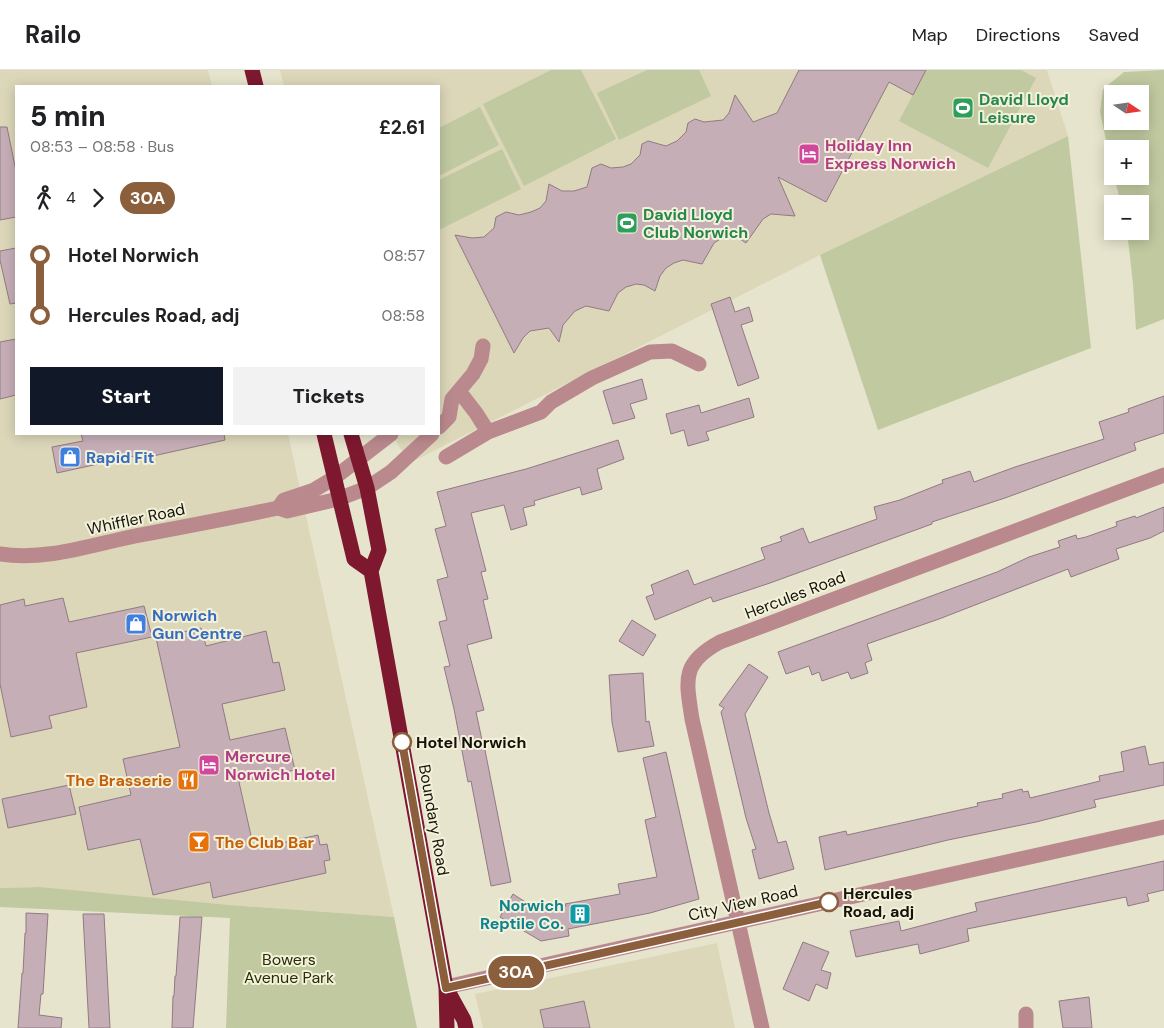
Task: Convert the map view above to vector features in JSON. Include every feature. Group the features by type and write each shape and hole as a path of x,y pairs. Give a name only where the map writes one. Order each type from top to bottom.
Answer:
{"highway":[{"path":"252,70 256,85"},
{"path":"324,435 338,499 354,559 371,571"},
{"name":"Boundary Road","path":"351,435 367,488 379,550 371,571 446,988 448,1028"},
{"name":"Boundary Road","path":"446,988 464,1020 466,1028"}],"street":[{"path":"440,426 449,418 450,396 473,374 481,359 483,346"},
{"path":"446,457 488,432 541,412 551,402 592,378 650,352 672,351 699,364"},
{"path":"450,396 476,413 488,432"},
{"path":"358,458 390,435"},
{"path":"367,488 391,472 431,435"},
{"name":"Whiffler Road","path":"278,508 284,500 314,490 334,478 358,458"},
{"name":"Hercules Road","path":"762,1028 692,719 687,685 691,666 703,651 720,642 1164,475"},
{"name":"Whiffler Road","path":"0,554 17,557 60,553 134,536 278,508 288,511 338,499 367,488"},
{"name":"City View Road","path":"446,988 1164,827"}],"shaded area":[{"path":"0,70 208,70 212,85 15,85 15,435 288,435 394,917 230,905 40,887 0,888"},
{"path":"280,70 1047,70 1068,136 820,255 410,463 392,435 440,435 440,85 284,85"},
{"path":"717,943 735,1028 483,1028 475,994"}],"green space":[{"path":"551,70 581,70 616,139 524,186 483,104"},
{"path":"647,70 699,70 711,96 619,140 597,93"},
{"name":"David Lloyd Leisure","path":"926,70 1021,70 1036,78 988,168 899,121"},
{"path":"1164,70 1164,319 1136,330 1128,240 1149,240 1149,195 1119,195 1116,185 1149,185 1149,140 1106,140 1100,112 1104,88 1104,130 1149,130 1149,85 1108,85 1124,72"},
{"path":"480,107 499,145 440,175 440,127"},
{"path":"1068,136 1091,348 878,430 820,255"},
{"path":"502,149 521,189 440,230 440,180"},
{"name":"Bowers Avenue Park","path":"40,887 230,905 394,917 417,1028 226,1028 230,918 0,907 0,888"}],"building":[{"name":"David Lloyd Club Norwich","path":"799,70 926,70 913,95 889,82 826,202 778,177 795,216 771,214 763,219 746,243 737,237 722,238 714,243 702,264 683,260 674,263 666,268 660,276 655,291 644,285 636,284 626,287 618,293 609,311 586,306 575,311 563,325 559,342 549,328 530,331 523,338 514,353 455,235 472,238 484,237 494,228 496,217 506,212 519,215 540,208 546,201 549,184 562,191 574,191 587,187 592,168 601,164 611,168 631,164 640,155 642,144 648,141 666,146 677,141 686,132 688,123 695,119 704,122 723,120 729,113 735,95 753,122 777,113"},
{"path":"0,127 7,127 15,166 15,217 0,220"},
{"path":"15,248 15,303 10,304 0,260 0,251"},
{"path":"730,297 735,312 749,307 753,321 741,325 759,378 738,386 711,304"},
{"path":"15,339 15,395 0,399 0,342"},
{"path":"642,379 647,399 630,404 635,418 613,424 603,391"},
{"path":"1164,396 1164,433 1134,443 1136,450 1005,498 932,522 932,524 770,583 713,602 711,597 655,620 646,597 654,594 651,585 688,570 694,585 765,559 761,548 782,541 780,537 803,528 809,543 877,519 874,507 900,500 943,483 942,480 970,471 974,482 1104,439 1099,422 1129,412 1128,409"},
{"path":"749,398 754,417 706,432 709,440 688,446 684,430 671,434 666,414 699,405 701,413"},
{"path":"81,435 224,435 225,440 153,456 153,452 57,473 52,447 83,441"},
{"path":"618,440 624,459 597,469 602,489 582,495 580,487 534,501 535,505 523,508 527,525 511,530 504,505 471,513 486,571 481,572 488,599 483,600 492,638 467,645 484,710 476,712 511,882 491,886 471,781 468,782 444,667 450,666 439,622 447,620 437,580 448,577 435,529 446,526 437,492 526,469"},
{"path":"1164,507 1164,531 1150,538 1116,549 1119,559 1071,577 1068,569 939,619 867,644 872,660 865,663 868,673 851,679 848,672 822,681 819,672 812,675 809,666 786,674 778,652 997,572 1029,557 1060,547 1058,541 1076,535 1077,539 1086,537 1117,526 1116,522 1135,516 1136,518"},
{"path":"63,598 69,622 144,606 152,637 76,653 87,707 49,716 52,728 11,737 0,684 0,605 24,599 25,606"},
{"path":"632,620 656,635 643,656 619,641"},
{"name":"Mercure Norwich Hotel","path":"201,628 206,646 266,631 273,663 279,662 285,690 222,704 230,740 285,728 295,770 239,782 254,849 318,835 320,845 327,844 330,860 324,861 326,873 213,898 210,882 153,895 140,839 88,850 79,807 131,795 123,759 180,747 156,638"},
{"path":"749,664 768,677 745,714 778,843 786,841 794,869 759,879 752,850 756,849 746,818 721,712 724,708 719,705"},
{"path":"643,673 646,722 649,721 654,746 618,752 612,722 609,675"},
{"path":"1145,746 1149,765 1164,762 1164,785 1094,800 1096,807 825,870 819,837 846,831 847,835 978,806 977,803 1003,798 1002,794 1022,789 1023,792 1028,791 1030,798 1100,781 1099,776 1124,771 1121,752"},
{"path":"666,752 699,899 650,913 568,929 569,936 541,941 500,917 513,894 536,909 566,906 565,904 620,894 618,884 657,877 645,820 656,817 643,758"},
{"path":"69,785 76,814 8,828 2,799"},
{"path":"1164,861 1164,890 1147,894 1149,901 1128,906 1126,897 967,929 969,941 920,954 918,944 856,957 850,931 899,921 901,931 977,911 975,903"},
{"path":"26,913 48,914 43,994 41,994 39,1015 62,1018 61,1028 18,1028"},
{"path":"83,914 104,914 110,1028 89,1028"},
{"path":"180,917 202,917 193,1028 172,1028"},
{"path":"803,942 829,952 821,970 831,973 827,989 816,984 809,1001 783,989"},
{"path":"1089,997 1092,1028 1063,1028 1059,1001"},
{"path":"584,1001 590,1028 544,1028 540,1010"}],"bus line":[{"name":"30A","path":"402,742 446,988 829,902"}],"place":[{"name":"David Lloyd Leisure","path":"963,108"},
{"name":"Holiday Inn Express Norwich","path":"809,154"},
{"name":"David Lloyd Club Norwich","path":"627,223"},
{"name":"Rapid Fit","path":"70,457"},
{"name":"Norwich Gun Centre","path":"136,624"},
{"name":"Hotel Norwich","path":"402,742"},
{"name":"Mercure Norwich Hotel","path":"209,765"},
{"name":"The Brasserie","path":"188,780"},
{"name":"The Club Bar","path":"199,842"},
{"name":"Hercules Road, adj","path":"829,902"},
{"name":"Norwich Reptile Co.","path":"580,914"}]}
